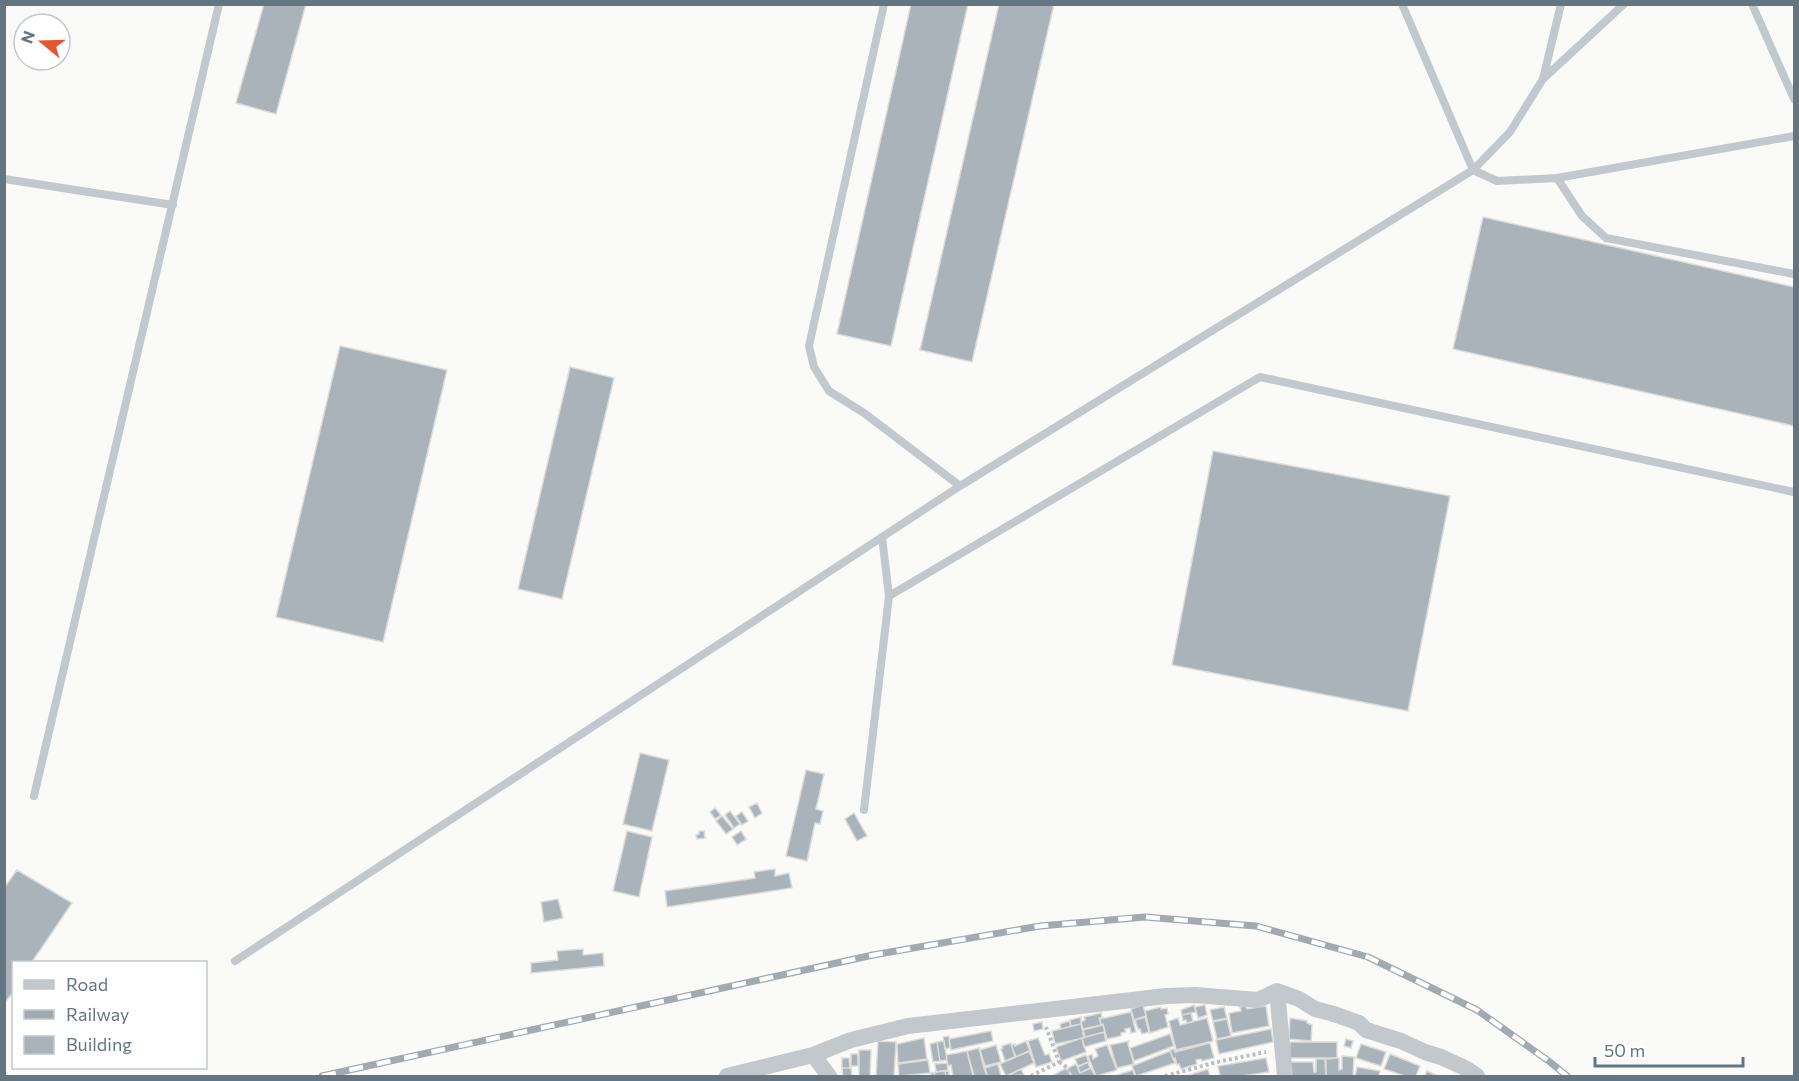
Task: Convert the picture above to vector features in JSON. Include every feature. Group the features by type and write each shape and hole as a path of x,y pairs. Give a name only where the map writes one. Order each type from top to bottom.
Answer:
{"street":[{"path":"1277,991 1285,1077"},
{"path":"727,1077 813,1055 851,1040 908,1026 1195,995 1257,1000 1277,991 1299,999 1315,1010 1359,1023 1366,1029 1441,1057 1465,1068 1477,1077"},
{"path":"813,1055 829,1077"}],"lane":[{"path":"34,796 219,4"},
{"path":"884,4 809,346 814,367 829,391 864,413 960,486"},
{"path":"1402,4 1473,170 1497,181 1557,178 1794,136"},
{"path":"1543,79 1561,4"},
{"path":"235,961 960,486 1473,170 1510,132 1543,79 1624,4"},
{"path":"1752,4 1794,99"},
{"path":"1557,178 1582,216 1606,238 1794,274"},
{"path":"4,179 173,205"},
{"path":"889,596 1260,377 1794,492"},
{"path":"864,810 889,596 882,537"}],"path":[{"path":"1040,1011 1059,1062 1065,1066 1071,1077"},
{"path":"1165,1077 1217,1062 1282,1048"},
{"path":"1031,1077 1059,1062"}],"building":[{"path":"264,4 306,4 276,114 236,103"},
{"path":"911,4 968,4 891,346 837,334"},
{"path":"999,4 1054,4 972,362 920,350"},
{"path":"1483,217 1794,287 1794,426 1453,349"},
{"path":"340,346 447,370 383,642 276,617"},
{"path":"570,367 614,378 562,599 518,589"},
{"path":"1213,451 1450,496 1408,711 1172,665"},
{"path":"640,753 669,760 652,831 623,824"},
{"path":"806,770 824,774 816,809 823,811 820,824 815,823 807,861 786,856"},
{"path":"757,803 762,813 755,818 749,807"},
{"path":"715,808 721,815 715,819 710,812"},
{"path":"730,811 740,824 734,828 725,815"},
{"path":"742,812 748,821 742,825 736,816"},
{"path":"854,813 867,836 857,841 845,819"},
{"path":"722,816 733,829 726,834 716,821"},
{"path":"627,831 652,837 639,897 613,891"},
{"path":"699,831 704,831 705,838 697,839 696,835"},
{"path":"741,831 746,839 737,845 732,837"},
{"path":"775,869 775,876 789,873 792,888 667,907 665,891 755,878 754,872"},
{"path":"17,870 72,903 33,961 12,961 12,994 4,1004 4,888"},
{"path":"558,899 563,918 544,922 541,902"},
{"path":"583,949 583,955 603,953 604,966 531,973 531,963 558,960 557,951"},
{"path":"1143,1005 1146,1016 1134,1020 1131,1009"},
{"path":"1194,1005 1196,1012 1182,1015 1181,1010"},
{"path":"1205,1005 1207,1015 1198,1018 1195,1007"},
{"path":"1246,1006 1247,1009 1266,1006 1269,1026 1232,1033 1229,1013 1241,1011 1240,1007"},
{"path":"1161,1007 1161,1009 1167,1008 1168,1014 1165,1015 1168,1027 1150,1033 1145,1011"},
{"path":"1224,1007 1227,1018 1213,1021 1210,1010"},
{"path":"1131,1012 1136,1032 1131,1033 1130,1028 1125,1029 1126,1032 1121,1033 1121,1036 1107,1039 1100,1019"},
{"path":"1101,1013 1102,1017 1099,1018 1101,1025 1083,1029 1081,1022 1085,1020 1084,1017"},
{"path":"1191,1013 1193,1021 1187,1023 1186,1020 1183,1021 1182,1015"},
{"path":"1081,1017 1081,1024 1071,1026 1070,1020"},
{"path":"1145,1017 1149,1032 1142,1034 1135,1020"},
{"path":"1178,1018 1180,1025 1207,1018 1213,1041 1176,1050 1169,1021"},
{"path":"1290,1018 1307,1021 1312,1025 1311,1041 1289,1039"},
{"path":"1227,1019 1231,1036 1217,1039 1213,1022"},
{"path":"1069,1021 1071,1026 1061,1029 1060,1024"},
{"path":"1042,1022 1043,1029 1034,1031 1033,1024"},
{"path":"1081,1024 1084,1038 1055,1044 1052,1031"},
{"path":"1103,1025 1105,1032 1085,1037 1083,1030"},
{"path":"1271,1029 1273,1042 1219,1054 1216,1040"},
{"path":"991,1031 993,1041 951,1050 949,1039"},
{"path":"1104,1032 1106,1041 1084,1047 1082,1038"},
{"path":"1170,1034 1174,1046 1134,1061 1130,1048"},
{"path":"949,1036 950,1048 945,1049 943,1037"},
{"path":"924,1038 927,1059 898,1063 897,1044"},
{"path":"1038,1038 1045,1055 1049,1054 1052,1062 1036,1067 1028,1041"},
{"path":"1082,1038 1086,1052 1061,1061 1056,1047"},
{"path":"1346,1039 1353,1041 1351,1048 1344,1046"},
{"path":"878,1041 896,1042 894,1076 876,1076"},
{"path":"944,1041 947,1060 940,1061 937,1042"},
{"path":"1026,1041 1030,1051 1016,1057 1011,1045 1015,1044 1015,1046"},
{"path":"1129,1041 1134,1064 1117,1068 1110,1045"},
{"path":"937,1042 940,1061 933,1062 930,1044"},
{"path":"1290,1042 1337,1042 1337,1058 1289,1058"},
{"path":"1011,1043 1015,1057 1005,1061 1002,1046"},
{"path":"1210,1043 1214,1058 1196,1060 1197,1064 1181,1069 1175,1058 1173,1059 1170,1050 1174,1049 1175,1052"},
{"path":"1361,1044 1386,1052 1381,1066 1356,1058"},
{"path":"996,1045 1001,1062 985,1066 980,1050"},
{"path":"1107,1045 1117,1070 1096,1076 1088,1056 1092,1054 1093,1059 1098,1056 1095,1049"},
{"path":"979,1048 987,1076 974,1076 967,1051"},
{"path":"859,1050 871,1050 870,1076 859,1076"},
{"path":"967,1051 973,1076 953,1076 946,1055"},
{"path":"1029,1051 1034,1063 1006,1076 1000,1064"},
{"path":"1170,1051 1175,1063 1136,1076 1132,1066"},
{"path":"851,1054 858,1054 858,1066 851,1066"},
{"path":"1390,1054 1420,1066 1416,1076 1405,1076 1384,1069"},
{"path":"1086,1055 1089,1062 1078,1066 1075,1059"},
{"path":"1342,1056 1354,1057 1353,1076 1326,1076 1326,1059 1339,1058 1339,1070 1342,1069"},
{"path":"842,1058 849,1058 850,1068 842,1068"},
{"path":"1266,1058 1269,1072 1220,1076 1218,1066"},
{"path":"1316,1059 1325,1059 1326,1076 1291,1076 1289,1062 1313,1062 1314,1072 1316,1072"},
{"path":"928,1060 930,1073 899,1076 898,1064"},
{"path":"1088,1062 1090,1068 1080,1073 1078,1067"},
{"path":"947,1063 948,1070 936,1072 935,1064"},
{"path":"998,1064 1001,1076 987,1076 985,1068"},
{"path":"1076,1064 1080,1073 1091,1068 1095,1076 1072,1076 1068,1068"},
{"path":"1357,1067 1380,1071 1379,1076 1355,1076"},
{"path":"842,1068 851,1068 852,1076 843,1076"},
{"path":"1066,1068 1071,1076 1052,1076"},
{"path":"1021,1069 1024,1075 1008,1076"},
{"path":"1208,1069 1210,1076 1186,1076"},
{"path":"1133,1070 1135,1076 1114,1076"},
{"path":"945,1071 946,1076 931,1076 931,1073"},
{"path":"949,1071 949,1076 934,1076 935,1072"},
{"path":"1427,1071 1438,1076 1425,1076"}],"railway":[{"path":"322,1076 873,955 1040,926 1145,917 1256,926 1368,957 1477,1010 1567,1076"}]}
